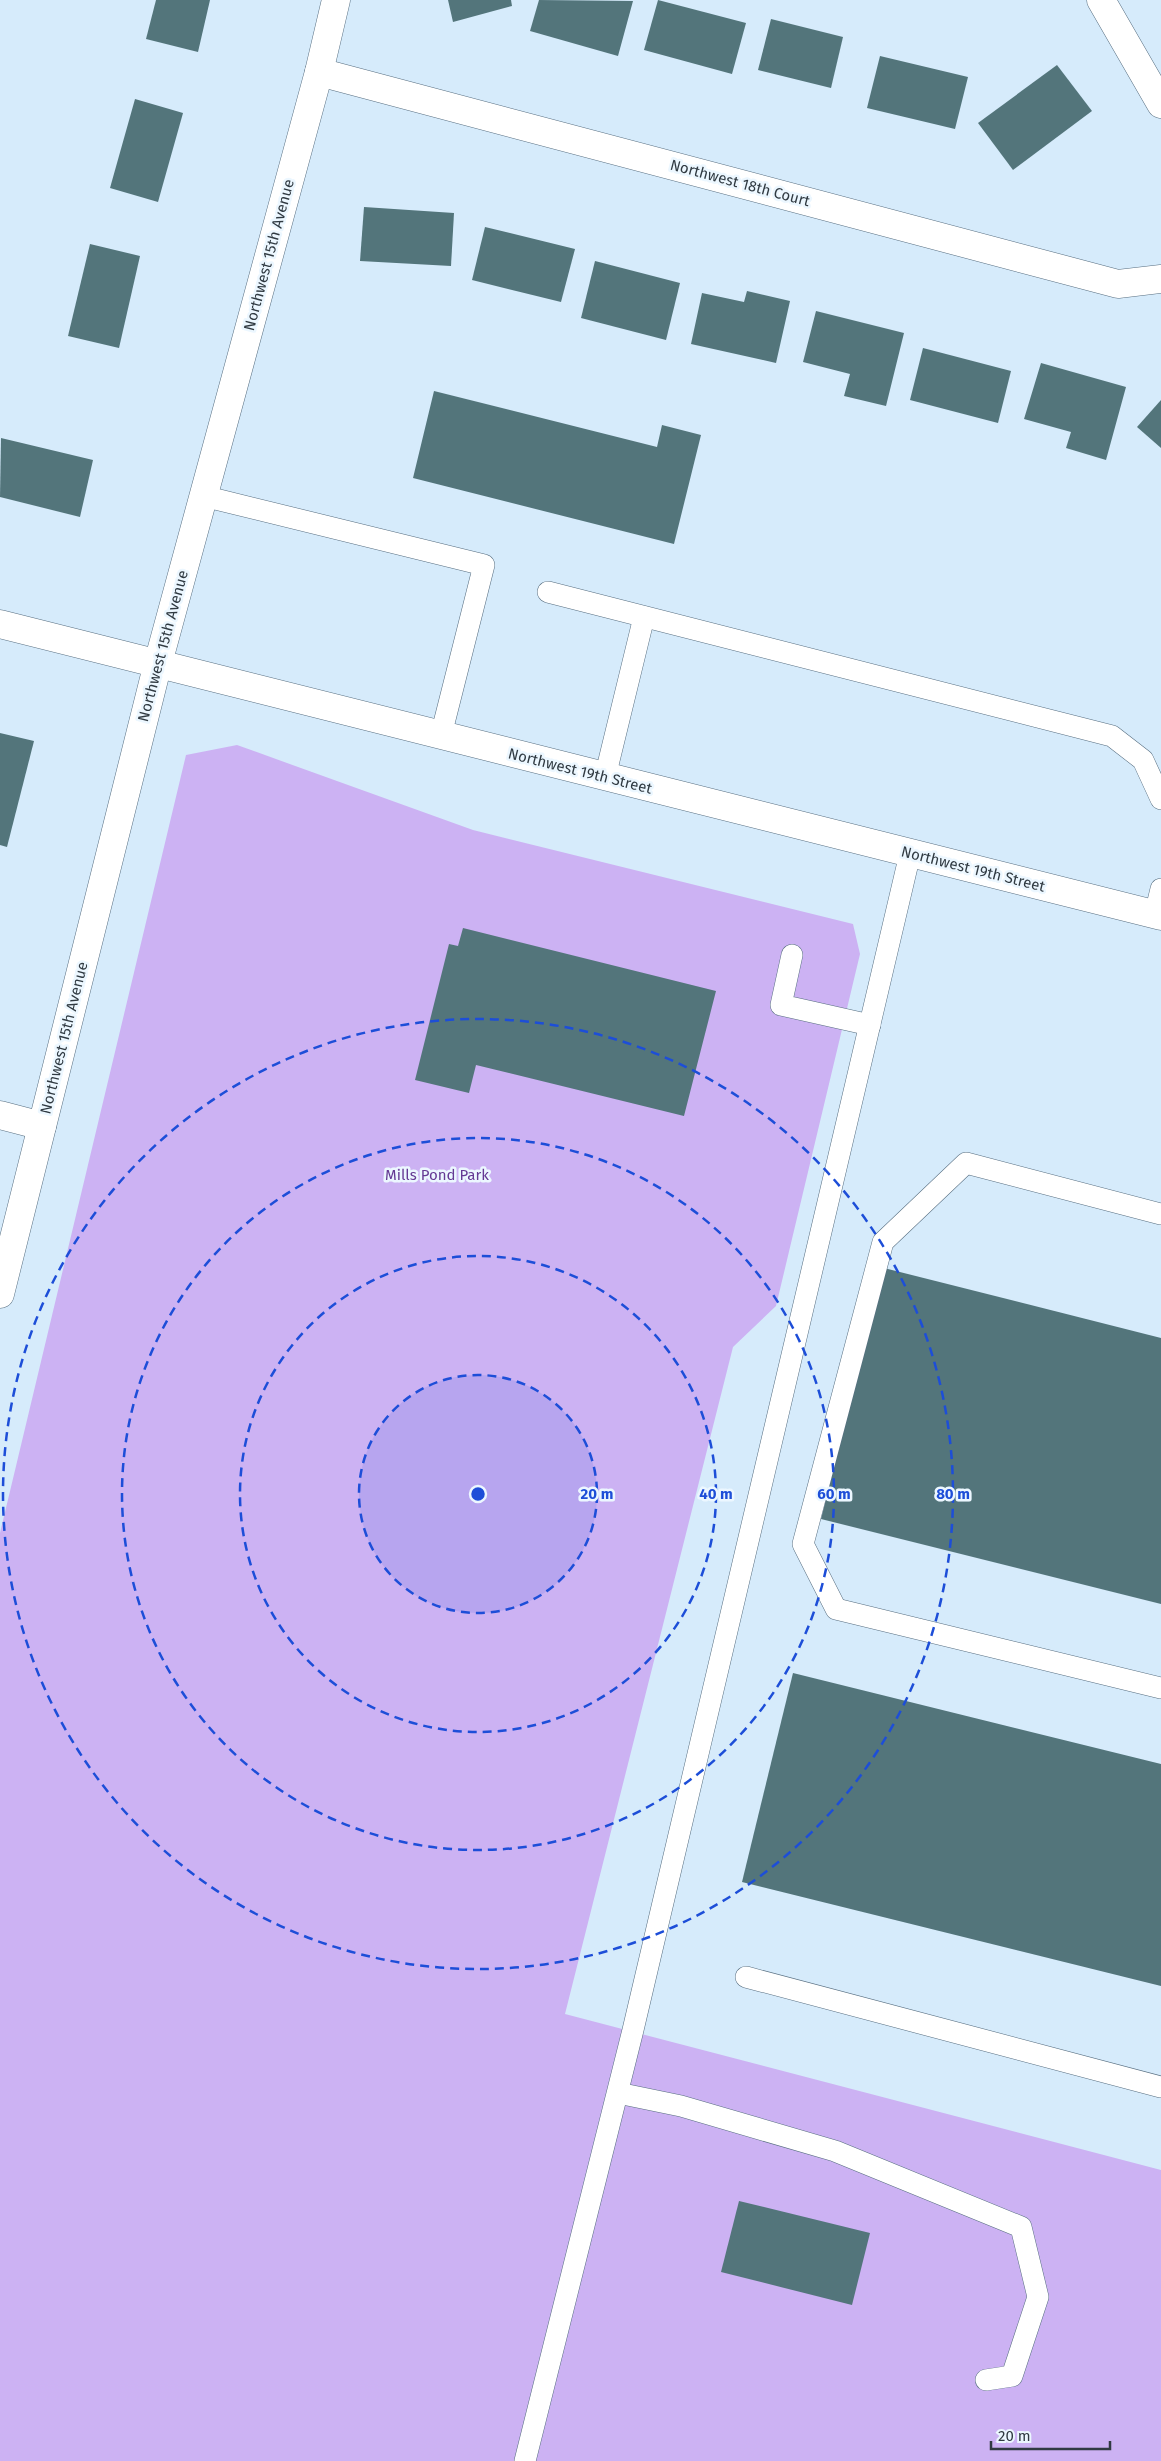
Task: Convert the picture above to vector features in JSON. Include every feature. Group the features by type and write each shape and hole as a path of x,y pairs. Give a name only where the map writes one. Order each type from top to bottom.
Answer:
{"street":[{"name":"Northwest 15th Avenue","path":"0,1294 158,663 319,72 336,0"},
{"path":"1101,0 1161,104"},
{"name":"Northwest 18th Court","path":"319,72 1118,284 1161,279"},
{"name":"Northwest 19th Street","path":"0,624 910,854 1159,906"},
{"path":"0,1115 42,1126"}],"lane":[{"path":"204,496 484,565 441,735"},
{"path":"548,592 1112,736 1142,760 1161,799"},
{"path":"605,777 644,617"},
{"path":"525,2461 618,2093 910,854"},
{"path":"792,955 781,1005 870,1025"},
{"path":"1161,1214 966,1163 883,1242 804,1544 836,1609 1161,1688"},
{"path":"746,1977 1161,2087"},
{"path":"618,2093 681,2106 835,2150 1021,2227 1038,2297 1012,2376 986,2380"}],"green space":[{"name":"Mills Pond Park","path":"237,745 473,830 853,924 860,954 776,1306 733,1347 565,2014 1161,2170 1161,2461 0,2461 0,1533 186,755"}],"building":[{"path":"156,0 210,0 198,52 146,39"},
{"path":"448,0 511,0 512,6 453,22"},
{"path":"539,0 633,1 618,56 530,31"},
{"path":"658,0 746,23 732,74 644,50"},
{"path":"771,19 843,37 831,88 758,70"},
{"path":"880,56 968,77 955,129 867,108"},
{"path":"1057,65 1092,111 1013,170 978,123"},
{"path":"135,99 183,113 158,202 110,188"},
{"path":"364,207 454,213 451,266 360,261"},
{"path":"485,227 575,249 561,302 472,280"},
{"path":"90,244 140,256 119,348 68,336"},
{"path":"595,261 680,283 666,340 581,318"},
{"path":"747,291 790,301 776,363 691,344 702,293 744,302"},
{"path":"816,311 904,333 886,406 844,396 850,374 803,362"},
{"path":"923,348 1011,371 998,423 910,400"},
{"path":"1041,363 1126,387 1106,460 1066,448 1071,432 1024,419"},
{"path":"434,391 657,447 662,425 701,435 674,544 413,478"},
{"path":"1161,400 1161,448 1137,427"},
{"path":"1,438 93,460 80,517 0,497"},
{"path":"0,733 34,741 7,847 0,845"},
{"path":"463,928 716,991 684,1116 476,1065 469,1093 415,1080 449,944 458,946"},
{"path":"884,1268 1161,1338 1161,1604 821,1519"},
{"path":"793,1673 1161,1764 1161,1986 742,1882"},
{"path":"739,2201 870,2233 852,2305 721,2272"}]}
